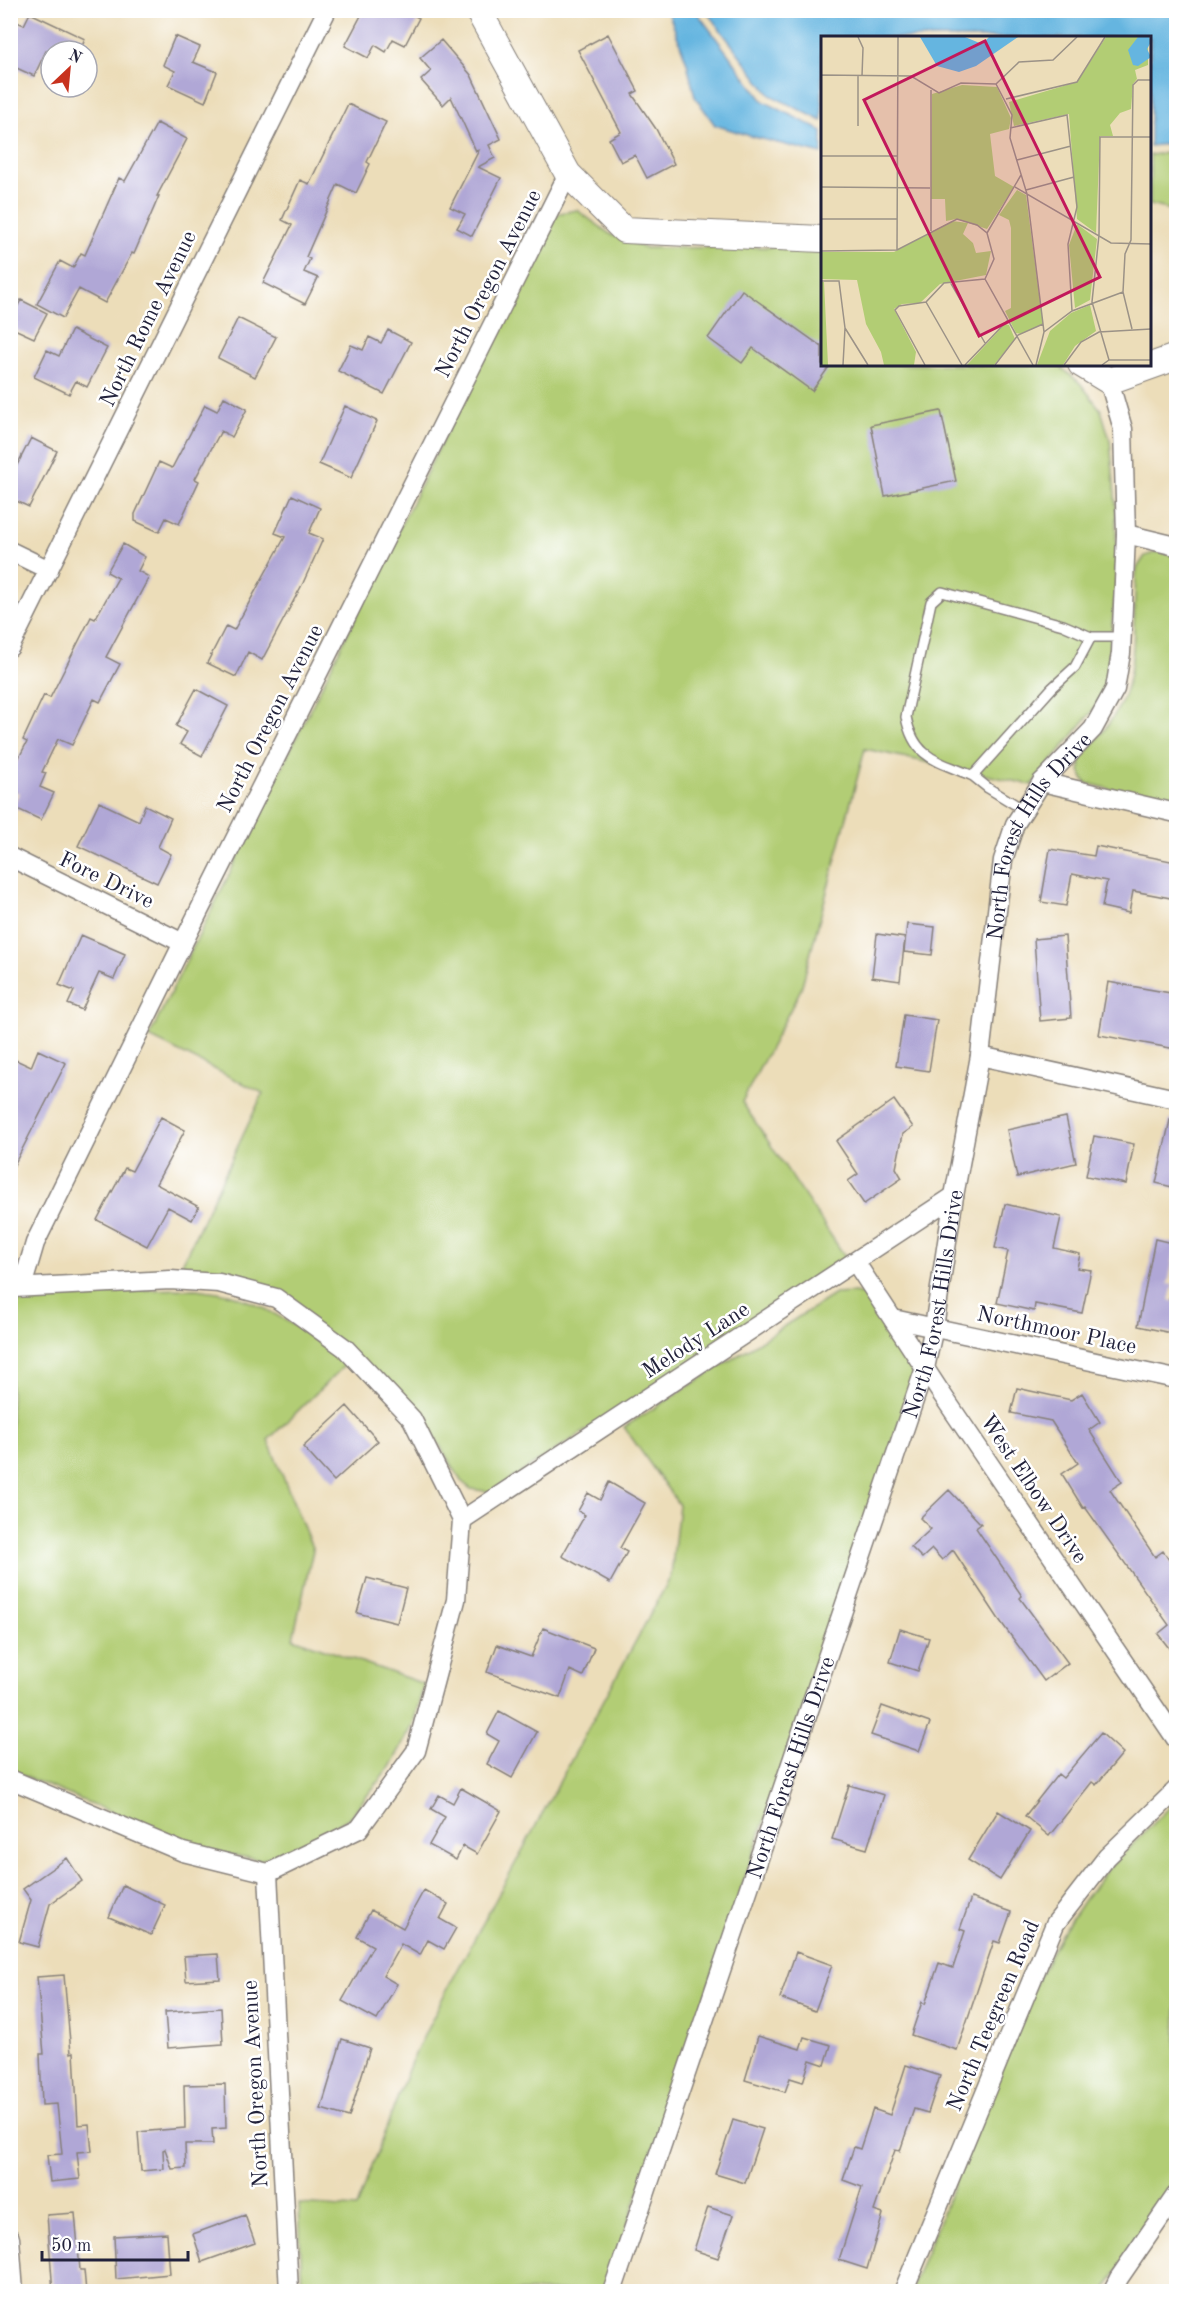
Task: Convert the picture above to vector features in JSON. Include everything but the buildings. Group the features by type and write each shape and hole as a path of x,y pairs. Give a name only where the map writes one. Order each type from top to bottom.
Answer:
{"street":[{"name":"North Rome Avenue","path":"10,647 327,10"},
{"path":"478,10 568,174 624,230 821,238"},
{"name":"North Oregon Avenue","path":"16,1288 35,1243 183,943 568,174"},
{"path":"1151,366 1176,357"},
{"path":"1084,366 1109,381 1151,366"},
{"name":"North Forest Hills Drive","path":"612,2292 925,1368 980,1056 1003,860 1015,824 1042,782 1093,729 1115,688 1121,637 1126,534 1123,429 1109,381"},
{"path":"1126,534 1176,546"},
{"path":"10,551 49,570"},
{"path":"1042,782 1176,813"},
{"name":"Fore Drive","path":"10,857 183,943"},
{"path":"980,1056 1176,1099"},
{"name":"Melody Lane","path":"462,1520 856,1263 954,1196"},
{"name":"West Elbow Drive","path":"856,1263 1176,1739"},
{"path":"10,1779 183,1852 268,1873 359,1829 416,1750 456,1600 462,1520 412,1419 345,1348 276,1298 219,1283 170,1280 16,1288"},
{"name":"Northmoor Place","path":"893,1319 1176,1379"},
{"name":"North Teegreen Road","path":"903,2292 1055,1924 1107,1857 1176,1790"},
{"name":"North Oregon Avenue","path":"268,1873 283,2290"},
{"path":"1112,2292 1119,2278 1176,2195"},
{"path":"10,2238 14,2292"}],"lane":[{"path":"1024,810 973,776 919,751 909,734 906,717 931,602 942,592 1063,625 1091,638 1121,637"},
{"path":"973,776 1052,688 1075,667 1091,638"}],"green space":[{"path":"1176,152 1176,211 1151,205 1151,155"},
{"path":"577,210 610,234 645,248 792,247 821,252 821,366 1059,366 1080,383 1101,410 1110,440 1116,506 1116,582 1104,690 1095,708 1032,785 865,749 801,989 742,1102 848,1261 491,1492 471,1489 461,1481 437,1441 406,1403 270,1291 227,1275 180,1268 263,1093 149,1037 551,220 560,213"},
{"path":"1156,552 1176,554 1176,805 1086,783 1080,769 1081,759 1111,720 1125,693 1132,663 1137,568 1145,556"},
{"path":"196,1289 232,1295 263,1308 306,1334 346,1364 268,1440 313,1550 293,1638 424,1684 412,1727 390,1767 349,1818 294,1851 260,1860 204,1850 11,1771 11,1300 138,1290"},
{"path":"835,1294 866,1295 908,1359 914,1372 912,1385 605,2291 302,2291 299,2204 356,2208 411,2062 444,1995 671,1576 679,1505 624,1427"},
{"path":"1176,1801 1176,2185 1104,2291 910,2292 1035,1985 1060,1936 1108,1869"}],"water":[{"path":"668,11 696,11 763,101 821,130 821,154 715,125 695,97 687,63"},
{"path":"706,11 1176,11 1176,143 1151,146 1151,36 821,36 821,120 770,95"}]}
